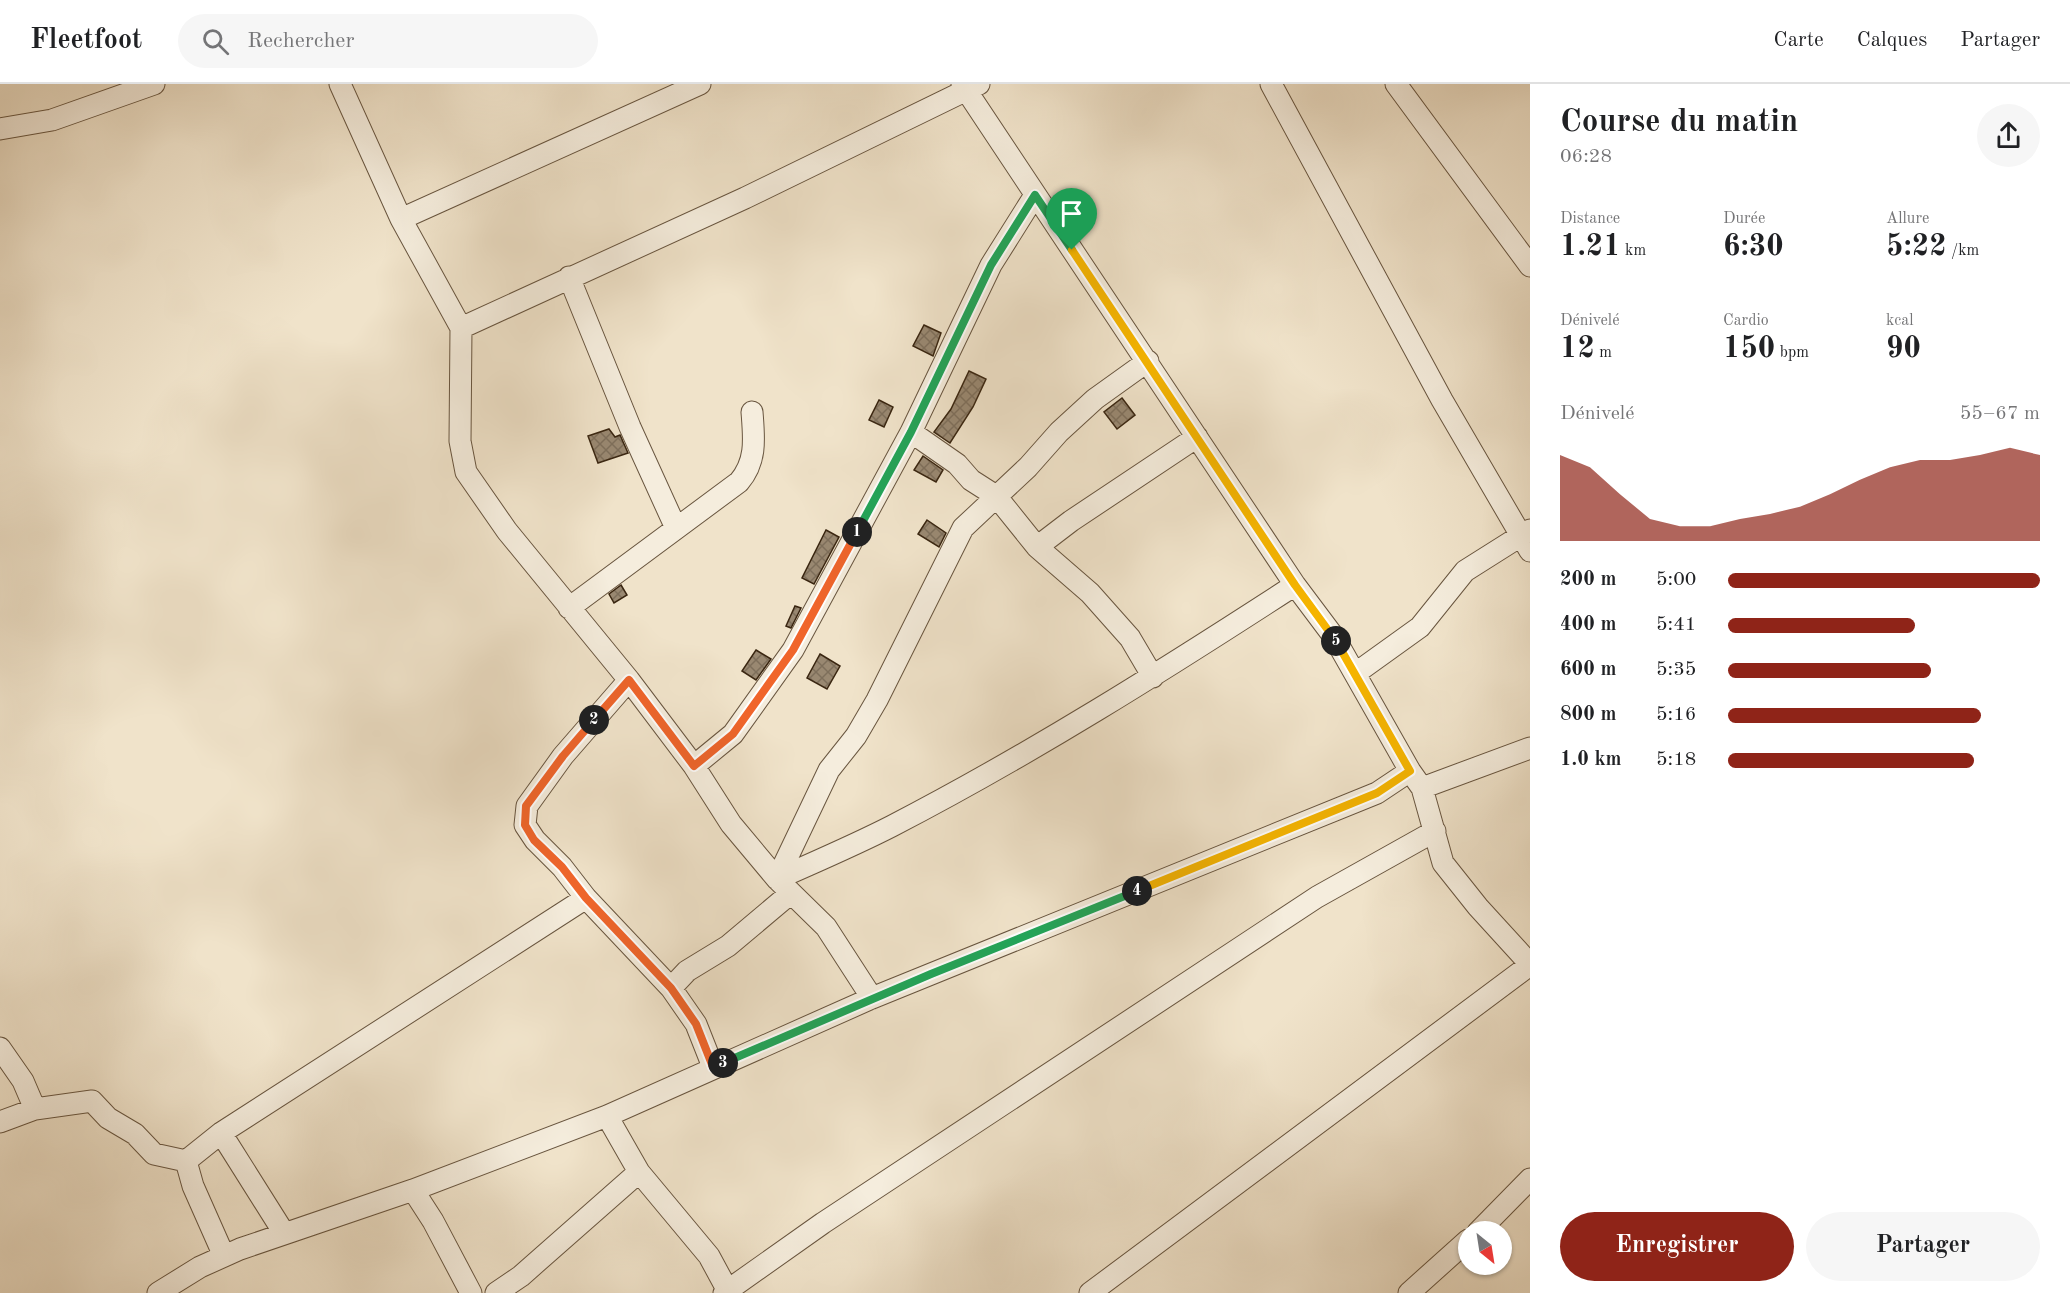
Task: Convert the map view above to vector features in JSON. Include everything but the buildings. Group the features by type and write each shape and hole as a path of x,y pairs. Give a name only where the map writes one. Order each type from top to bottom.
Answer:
{"street":[{"path":"0,129 52,120 154,84"},
{"path":"340,84 401,219 461,328 460,441 466,472 507,531 629,680 694,766 731,824 784,886 826,927 872,998"},
{"path":"401,219 700,84"},
{"path":"1271,84 1442,400 1528,539 1465,572 1420,627 1356,673"},
{"path":"1396,84 1530,266"},
{"path":"461,328 746,198 969,86 1035,195 1148,361 1295,585 1334,637 1416,780 1435,831 1443,863 1478,907 1530,965 1090,1293"},
{"path":"694,766 733,734 793,650 911,432 991,265 1035,195"},
{"path":"569,277 630,427 675,526"},
{"path":"784,886 829,770 856,736 877,700 963,528 1028,467 1059,432 1095,399 1148,361"},
{"path":"569,608 669,536 675,526 739,482 749,471 754,439 752,412"},
{"path":"911,432 957,464 971,480 996,496 1037,547 1090,593 1130,638 1152,677"},
{"path":"1037,547 1071,521 1197,437"},
{"path":"671,988 687,971 729,946 784,886 994,770 1152,677 1295,585"},
{"path":"629,680 563,756 526,806 525,825 534,840 562,867 586,898 671,988 696,1024 713,1067"},
{"path":"158,1293 200,1267 224,1256 284,1233 413,1190 607,1116 872,998 1377,793 1530,748"},
{"path":"607,1116 639,1172 709,1256 727,1292 823,1223 1317,897 1435,831"},
{"path":"186,1161 221,1133 586,898"},
{"path":"0,1048 23,1081 34,1109"},
{"path":"0,1122 34,1109 92,1101 108,1118 135,1134 154,1154 186,1161"},
{"path":"221,1133 284,1233"},
{"path":"186,1161 193,1186 224,1256"},
{"path":"496,1293 521,1276 639,1172"},
{"path":"1489,1221 1530,1179"},
{"path":"413,1190 433,1221 471,1293"},
{"path":"1409,1293 1458,1249"}],"route":[{"path":"1035,195 1072,250 1295,585 1334,637 1410,771 1377,793 872,998 713,1067 696,1024 671,988 586,898 562,867 534,840 525,825 526,806 563,756 629,680 694,766 733,734 793,650 911,432 991,265 1035,195"}]}
